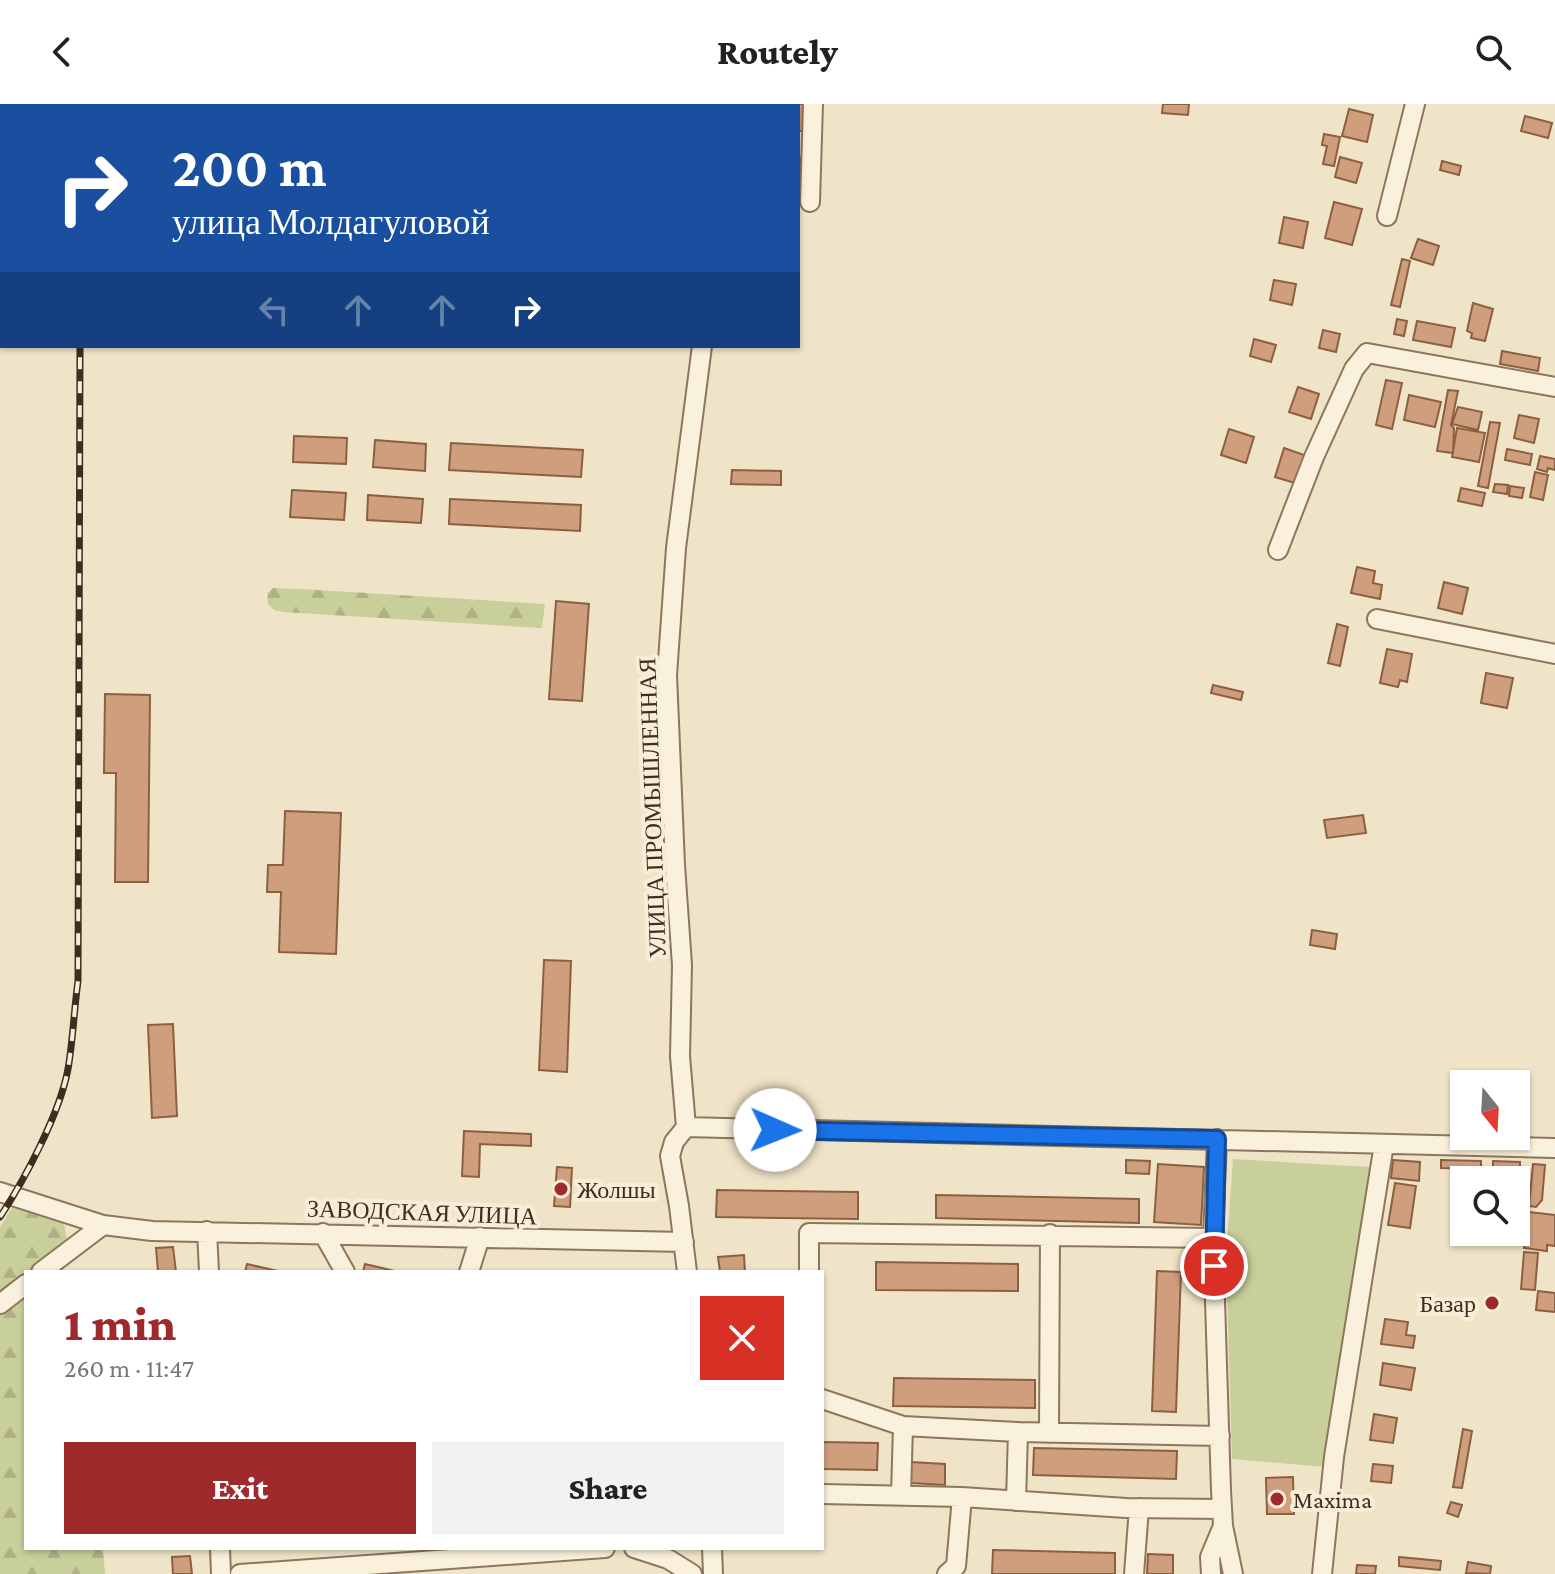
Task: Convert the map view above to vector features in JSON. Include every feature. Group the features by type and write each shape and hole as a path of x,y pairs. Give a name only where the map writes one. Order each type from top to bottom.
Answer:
{"street":[{"path":"810,202 805,143 813,104"},
{"path":"1387,216 1415,104"},
{"name":"УЛИЦА ПРОМЫШЛЕННАЯ","path":"686,1127 681,1067 682,965 667,675 676,548 702,348"},
{"path":"1278,550 1314,457 1354,369 1367,353 1555,387"},
{"path":"1377,619 1555,654"},
{"path":"687,1270 670,1156 674,1142 686,1127 1555,1148"},
{"path":"1217,1139 1213,1238 1220,1436 1223,1517 1233,1574"},
{"path":"1322,1574 1334,1457 1384,1144"},
{"name":"ЗАВОДСКАЯ УЛИЦА","path":"0,1192 103,1225 152,1231 684,1242"},
{"path":"44,1270 103,1225"},
{"path":"207,1231 209,1270"},
{"path":"323,1233 344,1270"},
{"path":"809,1270 809,1233 1213,1238"},
{"path":"1049,1433 1050,1234"},
{"path":"470,1270 480,1237"},
{"path":"0,1304 24,1286"},
{"path":"824,1400 903,1426 1220,1436"},
{"path":"901,1495 903,1426"},
{"path":"1016,1501 1018,1432"},
{"path":"824,1494 962,1497 1139,1508 1223,1517"},
{"path":"955,1571 962,1497"},
{"path":"1134,1574 1139,1508"},
{"path":"1211,1574 1210,1557 1223,1517"},
{"path":"220,1550 221,1574"},
{"path":"240,1574 576,1550"},
{"path":"640,1550 668,1559 692,1574"},
{"path":"712,1550 713,1574"}],"green space":[{"path":"273,588 545,604 542,628 283,612 274,610 268,604 267,593"},
{"path":"1233,1159 1370,1167 1325,1467 1232,1459 1226,1258"},
{"path":"16,1201 63,1219 68,1245 36,1270 24,1270 24,1280 0,1298 0,1227"},
{"path":"24,1289 24,1550 103,1550 105,1574 0,1574 0,1307"}],"building":[{"path":"800,104 805,104 804,131 800,131"},
{"path":"1163,104 1189,104 1188,115 1162,113"},
{"path":"1349,109 1373,115 1367,142 1342,136"},
{"path":"1525,116 1552,123 1548,138 1521,131"},
{"path":"1324,134 1340,137 1334,166 1323,164 1327,146 1322,145"},
{"path":"800,157 801,157 800,198"},
{"path":"1340,157 1362,163 1356,183 1335,177"},
{"path":"1442,161 1461,166 1459,175 1440,170"},
{"path":"1334,202 1362,209 1352,245 1325,238"},
{"path":"1284,217 1308,222 1303,248 1279,243"},
{"path":"1418,239 1439,246 1433,265 1411,258"},
{"path":"1402,259 1410,261 1400,307 1391,305"},
{"path":"1274,280 1296,284 1292,305 1270,300"},
{"path":"1473,303 1493,309 1485,341 1471,338 1472,333 1467,331"},
{"path":"1397,319 1407,321 1404,336 1394,334"},
{"path":"1417,321 1455,328 1451,347 1413,340"},
{"path":"1323,330 1340,334 1336,352 1319,348"},
{"path":"1254,339 1276,345 1271,362 1250,356"},
{"path":"1502,351 1540,358 1538,371 1500,364"},
{"path":"1386,380 1402,383 1392,429 1376,425"},
{"path":"1298,387 1319,394 1311,419 1289,412"},
{"path":"1448,390 1458,391 1451,425 1454,428 1453,453 1437,451"},
{"path":"1409,395 1441,402 1435,427 1404,420"},
{"path":"1458,407 1482,412 1478,430 1452,424"},
{"path":"1519,415 1539,419 1534,443 1514,438"},
{"path":"1490,422 1500,423 1488,488 1478,486"},
{"path":"1457,428 1485,433 1479,462 1452,457"},
{"path":"1229,429 1254,437 1246,463 1221,455"},
{"path":"294,436 347,438 346,464 293,462"},
{"path":"375,440 426,444 425,471 373,467"},
{"path":"451,443 583,450 581,477 449,470"},
{"path":"1284,448 1307,456 1298,484 1275,477"},
{"path":"1507,449 1532,454 1530,465 1505,460"},
{"path":"1540,456 1555,459 1555,470 1548,468 1547,472 1537,469"},
{"path":"732,470 781,471 781,485 731,484"},
{"path":"1535,472 1548,475 1543,500 1530,497"},
{"path":"1495,484 1508,485 1507,494 1493,492"},
{"path":"1510,486 1524,488 1522,498 1509,496"},
{"path":"1461,488 1485,493 1482,506 1458,501"},
{"path":"292,490 346,493 344,520 290,517"},
{"path":"368,495 423,499 421,523 367,520"},
{"path":"450,499 581,505 580,531 449,524"},
{"path":"1357,567 1375,571 1373,583 1382,585 1380,599 1351,593"},
{"path":"1444,582 1468,588 1462,614 1438,608"},
{"path":"556,601 589,604 582,701 549,699"},
{"path":"1337,624 1348,627 1340,666 1328,663"},
{"path":"1387,649 1412,654 1407,682 1400,680 1398,687 1380,683"},
{"path":"1486,673 1513,678 1507,708 1481,703"},
{"path":"1213,685 1243,692 1241,700 1211,693"},
{"path":"105,694 150,695 148,882 115,882 116,773 104,773"},
{"path":"285,811 341,813 336,954 279,952 281,892 267,892 268,865 283,865"},
{"path":"1363,815 1366,833 1327,838 1324,820"},
{"path":"1312,930 1337,934 1335,949 1310,945"},
{"path":"544,960 571,961 567,1072 539,1070"},
{"path":"173,1024 177,1116 152,1118 148,1025"},
{"path":"464,1131 531,1134 531,1146 480,1144 479,1177 462,1176"},
{"path":"1126,1160 1150,1161 1149,1174 1126,1173"},
{"path":"1393,1160 1420,1162 1419,1181 1391,1178"},
{"path":"1441,1160 1481,1161 1481,1166 1441,1168"},
{"path":"1493,1161 1520,1162 1520,1166 1493,1166"},
{"path":"1158,1164 1204,1167 1201,1225 1154,1222"},
{"path":"1533,1164 1545,1165 1542,1200 1536,1207 1530,1206"},
{"path":"557,1167 572,1168 570,1207 554,1206"},
{"path":"1395,1183 1416,1186 1410,1228 1388,1225"},
{"path":"717,1190 858,1192 858,1219 716,1217"},
{"path":"936,1195 1139,1199 1139,1223 936,1218"},
{"path":"1530,1212 1555,1215 1555,1246 1547,1245 1547,1251 1524,1248 1530,1246"},
{"path":"173,1247 176,1270 158,1270 156,1248"},
{"path":"1524,1252 1538,1253 1535,1290 1521,1289"},
{"path":"744,1255 745,1270 720,1270 718,1257"},
{"path":"876,1262 1018,1264 1018,1291 876,1290"},
{"path":"247,1264 273,1270 246,1270"},
{"path":"365,1264 390,1270 364,1270"},
{"path":"1157,1271 1181,1272 1176,1412 1152,1411"},
{"path":"1538,1291 1555,1293 1555,1312 1536,1310"},
{"path":"1385,1319 1408,1322 1406,1335 1415,1336 1413,1348 1381,1344"},
{"path":"1383,1363 1415,1368 1411,1390 1380,1385"},
{"path":"894,1378 1035,1380 1035,1408 893,1406"},
{"path":"1374,1414 1397,1418 1393,1443 1370,1440"},
{"path":"1463,1429 1472,1431 1462,1488 1453,1487"},
{"path":"824,1442 878,1443 877,1470 824,1469"},
{"path":"1034,1448 1177,1451 1176,1479 1033,1475"},
{"path":"911,1462 945,1464 945,1485 911,1483"},
{"path":"1373,1464 1393,1466 1391,1483 1371,1481"},
{"path":"1293,1477 1294,1514 1267,1514 1266,1478"},
{"path":"1451,1502 1462,1505 1458,1517 1447,1513"},
{"path":"993,1550 1115,1553 1115,1574 992,1574"},
{"path":"1148,1554 1173,1555 1173,1574 1147,1574"},
{"path":"190,1556 192,1574 173,1574 172,1557"},
{"path":"1399,1557 1441,1561 1440,1570 1399,1566"},
{"path":"1468,1562 1491,1566 1490,1574 1466,1573"},
{"path":"1357,1565 1376,1566 1375,1574 1356,1574"}],"railway":[{"path":"0,1217 20,1184 58,1105 70,1058 78,981 80,348"}],"place":[{"name":"Жолшы","path":"561,1189"},
{"name":"Базар","path":"1492,1303"},
{"name":"Maxima","path":"1277,1499"}],"route":[{"path":"775,1130 1217,1139 1214,1266"}]}
